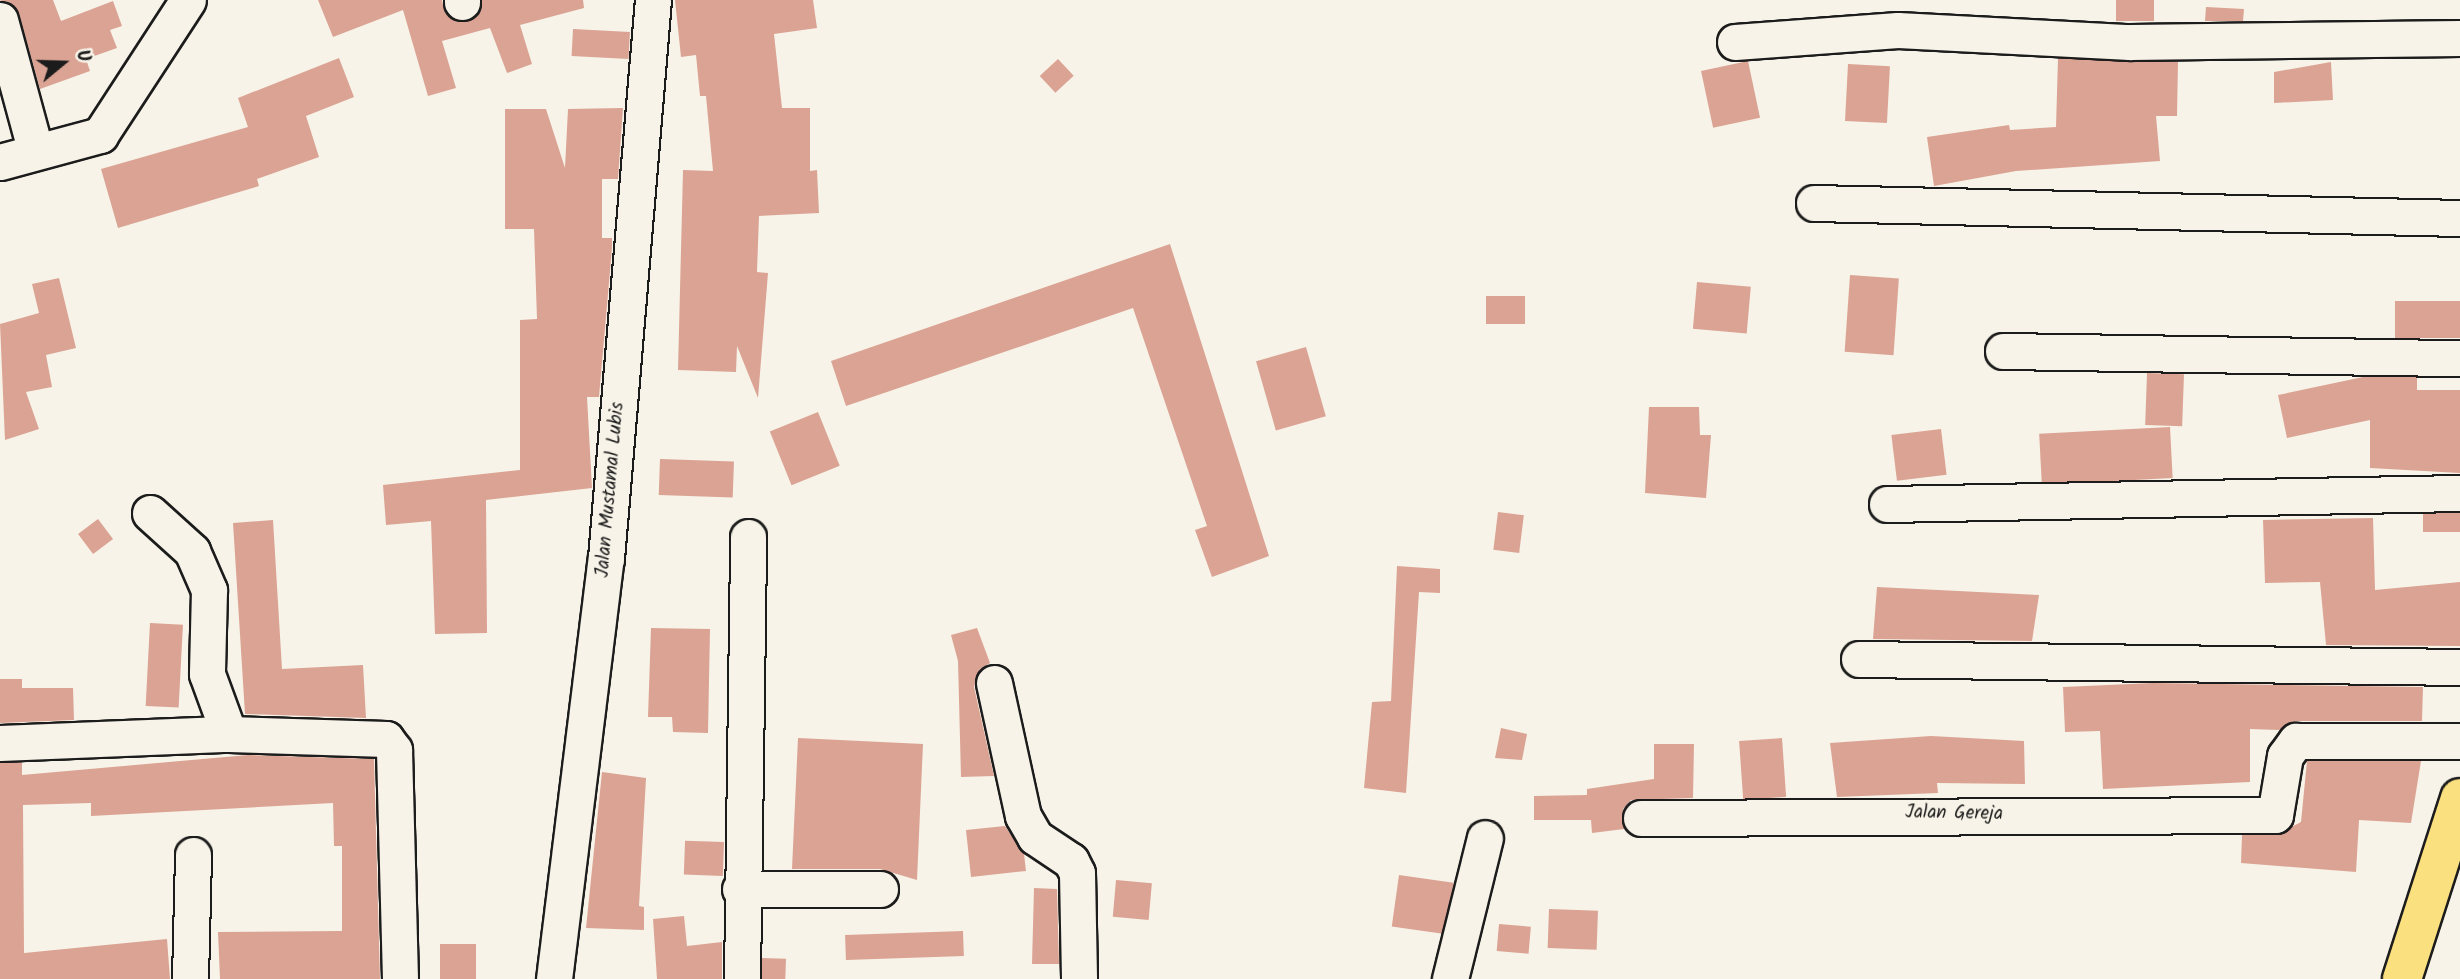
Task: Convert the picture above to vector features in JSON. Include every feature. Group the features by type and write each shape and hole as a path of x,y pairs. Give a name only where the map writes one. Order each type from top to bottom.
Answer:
{"main road":[{"path":"2402,979 2459,807"}],"street":[{"path":"0,162 35,149 100,135 112,124 188,0"},
{"name":"Jalan Mustamal Lubis","path":"554,979 606,558 653,0"},
{"path":"0,20 35,149"},
{"path":"1735,42 1898,30 2130,42 2460,38"},
{"path":"1814,203 2460,218"},
{"path":"2003,351 2460,358"},
{"path":"1887,503 2460,494"},
{"path":"150,513 192,551 209,590 207,674 229,734"},
{"path":"742,979 740,889 748,537"},
{"path":"1859,659 2460,667"},
{"path":"994,683 1023,816 1035,836 1071,861 1077,873 1079,979"},
{"path":"0,743 229,734 344,734 390,744 400,979"},
{"name":"Jalan Gereja","path":"1642,818 2274,812 2285,756 2296,741 2460,741"},
{"path":"1450,979 1485,838"},
{"path":"190,979 193,855"},
{"path":"740,889 880,889"}],"building":[{"path":"0,0 53,0 61,21 113,1 122,26 110,30 117,48 86,59 90,71 40,89 19,14"},
{"path":"318,0 442,0 445,13 461,22 479,13 482,0 583,0 584,8 520,25 532,64 507,73 490,28 442,41 456,88 428,96 403,10 333,37"},
{"path":"675,0 813,0 817,28 774,34 782,108 810,108 810,171 817,170 819,213 759,216 757,272 768,273 758,398 737,346 736,372 678,370 683,170 713,171 706,96 700,96 696,55 681,57"},
{"path":"2116,0 2154,0 2154,21 2116,21"},
{"path":"2206,7 2244,9 2243,21 2205,21"},
{"path":"573,29 630,32 629,59 572,56"},
{"path":"339,58 354,97 306,116 319,157 257,179 259,186 118,228 101,169 248,127 238,98"},
{"path":"2058,58 2178,62 2177,116 2156,116 2160,161 2016,171 1934,186 1927,137 2009,125 2010,130 2056,127"},
{"path":"1058,59 1074,76 1055,93 1040,76"},
{"path":"1748,61 1760,118 1713,128 1701,71"},
{"path":"2331,62 2333,100 2274,103 2274,72"},
{"path":"1848,64 1890,66 1887,123 1845,121"},
{"path":"623,108 618,179 602,179 602,238 612,238 612,248 599,397 587,397 592,488 486,500 487,633 435,634 431,521 386,525 383,485 520,470 520,320 537,319 534,229 505,229 505,109 546,109 565,168 568,109"},
{"path":"1170,244 1269,556 1212,577 1195,530 1207,526 1133,308 846,406 831,361"},
{"path":"1850,275 1899,278 1894,355 1845,352"},
{"path":"59,278 76,348 46,355 52,387 26,392 39,429 5,440 0,324 39,313 32,284"},
{"path":"1697,282 1751,287 1747,334 1693,329"},
{"path":"1486,296 1525,296 1525,324 1486,324"},
{"path":"2395,301 2460,301 2460,338 2395,338"},
{"path":"1306,347 1326,416 1276,431 1256,361"},
{"path":"2147,373 2184,374 2182,426 2145,425"},
{"path":"2363,377 2417,377 2417,390 2460,390 2460,473 2370,468 2370,420 2287,438 2278,395"},
{"path":"1649,407 1699,407 1700,435 1711,435 1706,498 1645,493"},
{"path":"818,412 840,466 792,485 770,431"},
{"path":"2170,427 2173,478 2042,485 2039,434"},
{"path":"1941,429 1947,475 1897,481 1891,435"},
{"path":"660,459 734,462 733,498 659,495"},
{"path":"1498,512 1524,515 1519,553 1493,550"},
{"path":"2423,513 2460,513 2460,532 2423,532"},
{"path":"2373,518 2375,590 2460,582 2460,646 2326,645 2320,582 2265,583 2263,520"},
{"path":"98,519 113,539 93,554 78,534"},
{"path":"273,520 282,669 363,665 366,718 245,714 233,523"},
{"path":"1397,566 1440,569 1440,593 1419,592 1406,793 1364,788 1372,702 1391,701"},
{"path":"1877,587 2039,595 2032,641 1873,639"},
{"path":"150,623 183,625 179,708 146,706"},
{"path":"651,628 710,629 708,733 673,732 672,717 648,717"},
{"path":"977,628 990,663 980,669 974,687 994,776 961,777 958,661 951,635"},
{"path":"0,679 22,679 22,688 73,688 74,720 0,723"},
{"path":"2153,683 2423,687 2422,721 2296,721 2279,730 2250,729 2250,782 2103,789 2100,731 2065,732 2063,687"},
{"path":"1501,728 1527,734 1522,760 1495,758"},
{"path":"1931,736 2024,741 2025,784 1937,783 1938,793 1837,797 1830,743"},
{"path":"798,738 923,744 917,880 880,869 792,869"},
{"path":"1782,738 1786,797 1743,800 1739,741"},
{"path":"1654,744 1694,744 1693,798 1631,800 1623,809 1624,829 1592,833 1591,820 1534,820 1534,796 1587,795 1587,789 1654,779"},
{"path":"248,755 374,759 380,979 220,979 218,932 342,931 342,846 334,846 333,803 91,816 91,803 23,805 24,953 167,939 170,979 0,979 0,763 22,762 22,775"},
{"path":"2307,761 2421,761 2411,823 2359,820 2356,872 2241,863 2242,835 2276,835 2301,822"},
{"path":"602,772 646,778 639,906 644,907 644,930 586,928"},
{"path":"1005,826 1024,854 1026,871 971,877 966,830"},
{"path":"685,841 724,842 723,876 684,875"},
{"path":"1399,875 1453,883 1446,934 1392,926"},
{"path":"1116,880 1152,883 1149,920 1113,917"},
{"path":"1034,888 1057,889 1059,964 1032,964"},
{"path":"1549,909 1598,911 1597,950 1548,948"},
{"path":"684,916 687,946 722,942 722,979 657,979 653,919"},
{"path":"1499,924 1531,927 1529,954 1497,951"},
{"path":"963,931 964,956 846,960 845,935"},
{"path":"440,944 476,944 476,979 440,979"},
{"path":"762,958 786,959 785,979 761,979"}]}
